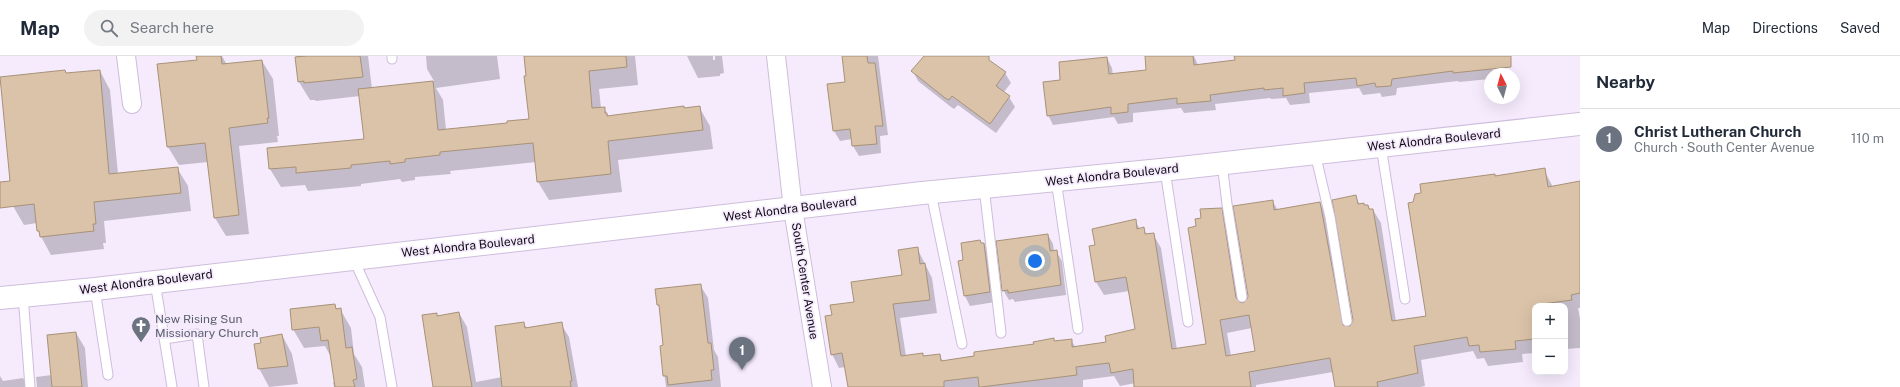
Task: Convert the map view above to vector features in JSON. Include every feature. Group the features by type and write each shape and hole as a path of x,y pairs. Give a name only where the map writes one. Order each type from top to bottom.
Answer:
{"main road":[{"name":"West Alondra Boulevard","path":"0,298 95,289 353,258 984,187 1165,170 1580,124"}],"street":[{"path":"126,56 132,104"},
{"name":"South Center Avenue","path":"776,56 793,209 822,387"}],"lane":[{"path":"1381,146 1405,299"},
{"path":"1315,153 1330,217 1347,321"},
{"path":"1222,163 1242,297"},
{"path":"1165,170 1188,322"},
{"path":"1056,180 1078,330"},
{"path":"984,187 1001,333"},
{"path":"931,193 962,344"},
{"path":"353,258 380,317 392,387"},
{"path":"155,281 172,387"},
{"path":"95,289 108,375"},
{"path":"22,296 30,387"},
{"path":"164,339 197,334 204,387"}],"building":[{"path":"196,56 221,56 222,64 262,60 269,118 267,118 268,123 229,128 239,215 214,218 205,143 167,147 157,64 197,60"},
{"path":"360,56 363,77 304,83 304,81 298,82 295,57"},
{"path":"524,56 626,56 627,67 589,71 592,108 605,107 605,113 607,113 607,116 684,106 684,108 700,106 703,130 608,141 611,174 537,182 533,143 440,152 440,155 405,159 405,162 390,164 390,161 351,165 351,168 296,173 296,167 269,169 267,148 364,139 358,89 433,81 438,130 507,123 507,121 529,119 524,76 526,76"},
{"path":"842,56 867,56 868,63 875,63 883,126 875,126 877,144 852,146 850,129 833,131 827,84 845,82"},
{"path":"924,56 989,56 989,60 1006,72 996,86 1010,96 990,124 952,96 949,100 945,98 911,71"},
{"path":"1145,56 1193,56 1194,65 1235,60 1234,56 1511,56 1511,67 1484,68 1484,70 1453,73 1453,71 1392,79 1391,86 1376,87 1375,83 1357,86 1356,78 1304,83 1305,93 1283,96 1283,88 1264,90 1264,88 1210,95 1211,101 1177,104 1177,98 1128,104 1128,112 1111,114 1111,107 1047,116 1043,82 1060,80 1059,62 1107,57 1109,74 1146,70"},
{"path":"65,70 66,73 100,70 109,174 178,167 181,193 94,202 96,224 93,224 94,231 40,237 39,231 37,231 34,204 0,208 0,182 10,181 0,77"},
{"path":"1545,168 1548,187 1580,181 1580,293 1571,295 1572,300 1550,303 1532,303 1532,339 1515,341 1516,349 1480,352 1479,345 1469,346 1467,337 1414,346 1418,373 1377,382 1378,387 1335,387 1330,358 1249,372 1251,387 1134,387 1133,369 1111,373 1109,363 1076,367 1077,375 981,387 979,387 978,377 944,381 944,387 848,387 842,353 831,355 825,316 832,315 830,305 854,302 851,282 902,275 898,250 918,247 920,264 925,263 930,300 893,304 901,356 923,353 923,356 940,354 941,361 974,356 974,352 1034,344 1033,342 1054,338 1054,341 1072,339 1072,347 1106,342 1105,336 1135,329 1126,277 1095,282 1089,246 1095,245 1092,229 1136,219 1137,229 1144,227 1145,234 1154,233 1172,349 1206,344 1188,228 1196,226 1195,219 1201,218 1200,209 1222,208 1236,298 1243,303 1248,296 1233,206 1273,200 1274,210 1320,202 1343,325 1350,326 1353,320 1332,200 1356,195 1358,204 1364,203 1364,205 1368,205 1369,209 1373,209 1392,321 1426,316 1408,203 1413,202 1415,194 1421,193 1420,184 1495,174 1495,176","holes":["1249,315 1255,351 1226,356 1220,320"]},
{"path":"1048,234 1050,251 1057,250 1061,285 1008,293 1008,290 1002,291 996,241"},
{"path":"980,240 981,243 984,243 990,292 964,296 958,261 963,260 961,243"},
{"path":"701,284 708,343 711,343 714,370 711,370 712,380 668,385 667,376 663,376 660,346 663,345 659,305 657,305 655,289"},
{"path":"335,304 336,309 341,308 346,348 352,347 357,379 353,380 355,387 335,387 328,340 321,341 319,327 292,330 290,309"},
{"path":"459,312 472,387 433,387 422,315 437,313 437,316"},
{"path":"524,322 525,328 562,322 572,381 570,381 571,387 502,387 495,326"},
{"path":"76,332 82,387 52,387 47,335"},
{"path":"282,334 288,366 258,369 254,344 261,343 260,338"}],"place":[{"name":"New Rising Sun Missionary Church","path":"141,343"},
{"name":"Christ Lutheran Church","path":"742,370"}]}
